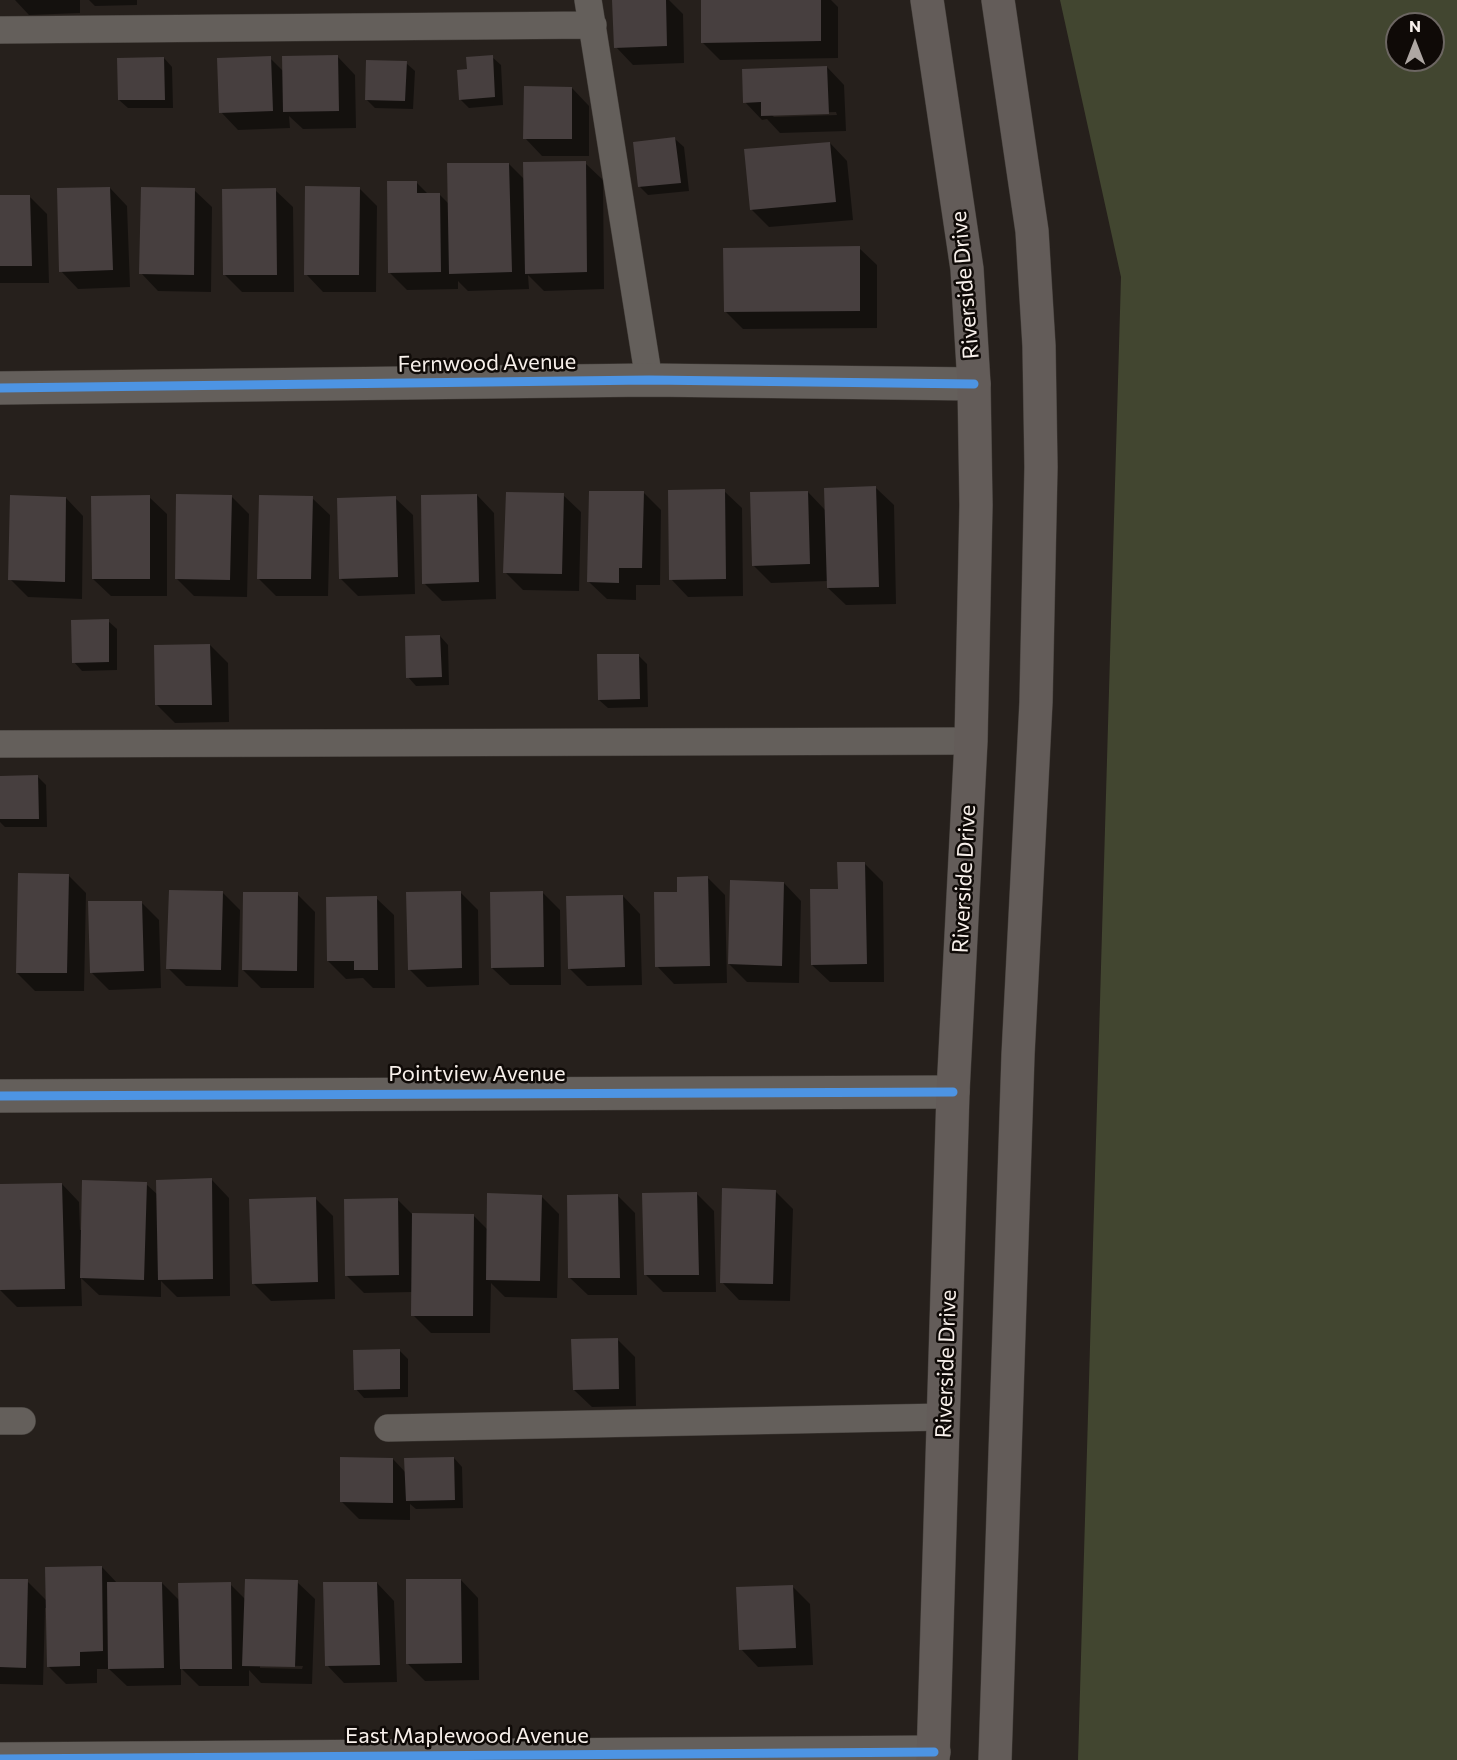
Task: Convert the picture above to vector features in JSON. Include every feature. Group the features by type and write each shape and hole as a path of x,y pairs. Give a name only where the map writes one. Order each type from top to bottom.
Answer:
{"main road":[{"name":"Riverside Drive","path":"927,0 967,268 974,384 976,505 971,741 954,1092 934,1756"},
{"path":"995,1760 1018,1055 1036,702 1041,467 1039,346 1032,231 998,0"}],"street":[{"name":"Fernwood Avenue","path":"0,388 649,380 974,384"},
{"name":"Pointview Avenue","path":"0,1096 954,1092"},
{"name":"East Maplewood Avenue","path":"0,1759 934,1756"}],"lane":[{"path":"0,30 591,13 649,380"},
{"path":"0,744 971,741"},
{"path":"388,1428 944,1417"}],"green space":[{"path":"1060,0 1457,0 1457,1760 1078,1760 1121,277"}],"building":[{"path":"612,0 666,0 667,46 614,48"},
{"path":"701,0 821,0 821,41 701,43"},
{"path":"338,55 339,111 283,112 282,56"},
{"path":"493,55 495,97 459,100 457,70 467,69 466,57"},
{"path":"271,56 273,111 219,113 217,58"},
{"path":"164,57 165,100 118,100 117,58"},
{"path":"366,60 407,61 405,101 365,100"},
{"path":"827,66 829,114 761,116 761,102 743,103 742,69"},
{"path":"524,86 572,87 572,139 523,139"},
{"path":"675,137 681,183 638,187 633,142"},
{"path":"830,142 836,202 750,210 744,149"},
{"path":"586,161 587,272 525,274 523,162"},
{"path":"447,163 509,163 512,272 449,274"},
{"path":"387,181 417,181 417,193 440,193 441,272 388,273"},
{"path":"305,186 360,187 359,275 304,275"},
{"path":"110,187 113,270 59,272 57,188"},
{"path":"141,187 195,188 194,275 139,274"},
{"path":"276,188 277,275 223,275 222,189"},
{"path":"0,195 30,195 32,266 0,266"},
{"path":"860,246 860,311 724,312 723,248"},
{"path":"876,486 879,587 827,588 824,488"},
{"path":"725,489 726,579 669,580 668,490"},
{"path":"589,491 644,491 642,568 619,568 619,583 587,582"},
{"path":"808,491 810,564 752,566 750,492"},
{"path":"506,492 564,493 562,574 503,573"},
{"path":"176,494 232,495 230,580 175,579"},
{"path":"477,494 479,582 422,584 421,495"},
{"path":"10,495 66,497 65,582 8,580"},
{"path":"150,495 150,579 92,579 91,496"},
{"path":"259,495 313,496 311,579 257,579"},
{"path":"396,496 398,577 339,579 337,498"},
{"path":"109,619 109,662 72,663 71,620"},
{"path":"440,635 442,677 406,678 405,636"},
{"path":"210,644 212,705 155,705 154,645"},
{"path":"597,654 639,654 640,699 598,700"},
{"path":"38,775 39,819 0,819 0,776"},
{"path":"837,862 865,862 867,964 811,965 810,889 838,889"},
{"path":"18,873 69,874 67,973 16,973"},
{"path":"708,876 710,966 655,967 654,892 677,892 677,877"},
{"path":"730,880 784,882 782,966 728,964"},
{"path":"169,890 223,891 221,970 166,969"},
{"path":"461,891 462,968 408,970 406,892"},
{"path":"543,891 544,967 491,968 490,892"},
{"path":"243,892 298,892 297,971 242,970"},
{"path":"623,895 625,967 568,969 566,896"},
{"path":"377,896 378,970 354,970 354,961 327,961 326,897"},
{"path":"88,901 142,901 144,971 90,973"},
{"path":"212,1178 213,1279 158,1280 156,1180"},
{"path":"82,1180 147,1182 144,1280 80,1278"},
{"path":"62,1183 65,1289 0,1290 0,1184"},
{"path":"722,1188 776,1190 773,1284 720,1283"},
{"path":"697,1192 699,1275 644,1275 642,1193"},
{"path":"487,1193 542,1195 540,1281 486,1280"},
{"path":"618,1194 620,1278 568,1278 567,1195"},
{"path":"316,1197 318,1282 252,1284 249,1199"},
{"path":"398,1198 399,1275 345,1276 344,1199"},
{"path":"412,1213 474,1214 473,1316 411,1316"},
{"path":"618,1338 619,1389 573,1390 571,1339"},
{"path":"400,1349 400,1389 354,1390 353,1350"},
{"path":"340,1457 393,1458 393,1503 340,1502"},
{"path":"454,1457 455,1500 406,1501 404,1458"},
{"path":"102,1566 103,1651 80,1652 80,1666 47,1667 45,1567"},
{"path":"0,1579 28,1579 26,1668 0,1667"},
{"path":"245,1579 298,1580 295,1667 242,1666"},
{"path":"406,1579 461,1579 462,1663 406,1664"},
{"path":"107,1582 162,1582 164,1668 108,1669"},
{"path":"231,1582 232,1669 180,1669 178,1583"},
{"path":"323,1582 377,1582 380,1665 325,1666"},
{"path":"793,1585 796,1648 739,1650 736,1587"}],"cycle path":[{"path":"0,388 649,380 974,384"},
{"path":"0,1096 953,1092"},
{"path":"0,1759 934,1752"}]}
